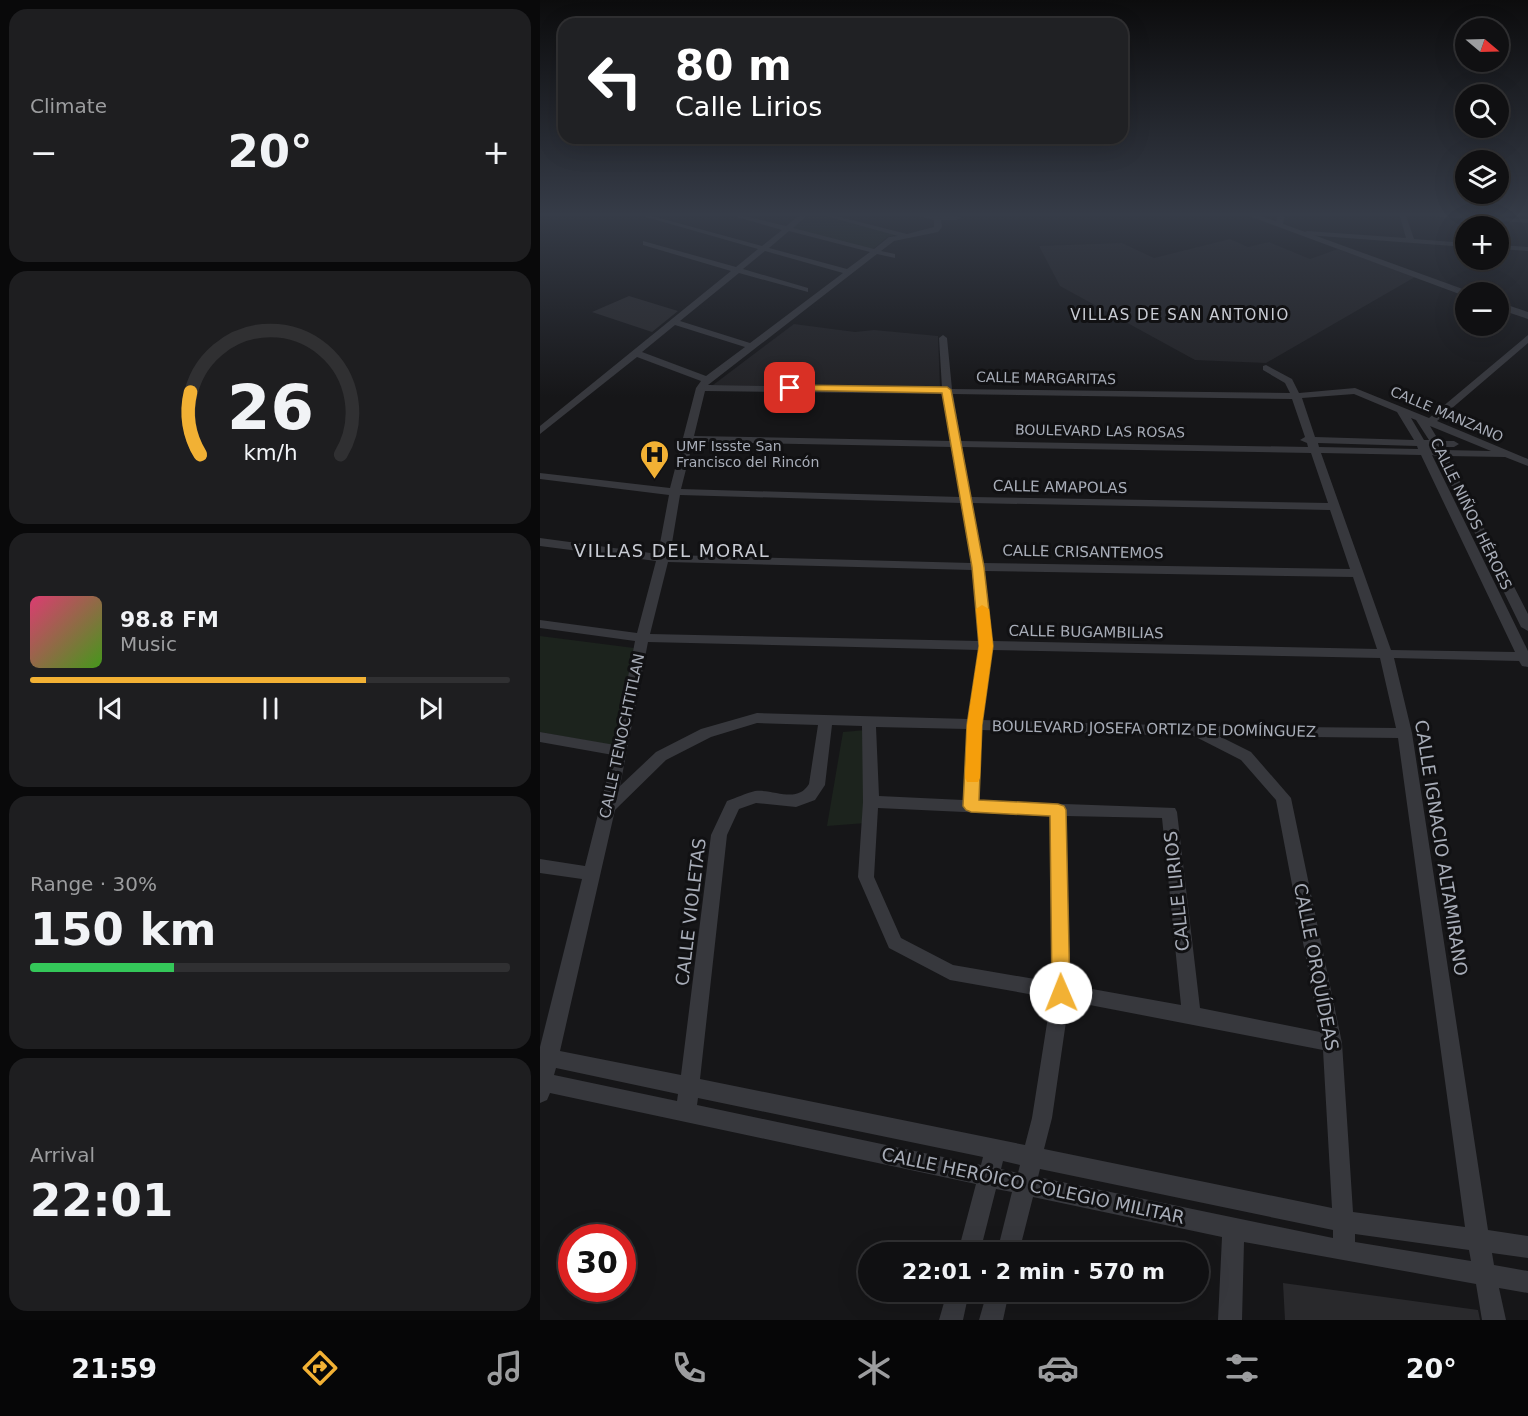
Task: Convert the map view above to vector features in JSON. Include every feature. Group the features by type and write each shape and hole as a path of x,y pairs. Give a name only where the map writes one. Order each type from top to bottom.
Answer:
{"street":[{"path":"540,431 732,275"},
{"path":"753,275 805,290"},
{"path":"635,353 704,384 846,275"},
{"path":"1417,275 1455,289"},
{"path":"1509,309 1528,316"},
{"path":"673,322 752,346"},
{"path":"943,338 947,390 978,567 986,646 974,725 971,806"},
{"path":"1430,422 1528,338"},
{"path":"1266,368 1289,381 1296,396"},
{"name":"CALLE MARGARITAS","path":"704,384 1296,396 1355,391"},
{"name":"CALLE TENOCHTITLAN","path":"541,1086 544,1057 621,752 642,638 663,558 675,492 704,384"},
{"name":"CALLE MANZANO","path":"1355,391 1528,463"},
{"name":"CALLE IGNACIO ALTAMIRANO","path":"1296,396 1386,655 1405,733 1478,1240 1494,1320"},
{"name":"CALLE NIÑOS HÉROES","path":"1401,410 1422,447 1527,659"},
{"name":"CALLE NIÑOS HÉROES","path":"1419,417 1437,447 1528,627"},
{"name":"BOULEVARD LAS ROSAS","path":"689,434 1422,447 1489,446"},
{"name":"BOULEVARD LAS ROSAS","path":"1437,447 1512,456"},
{"name":"CALLE AMAPOLAS","path":"540,476 675,492 1336,507"},
{"name":"CALLE CRISANTEMOS","path":"540,542 663,558 978,567 1359,573"},
{"name":"CALLE BUGAMBILIAS","path":"540,624 642,638 1527,659"},
{"name":"BOULEVARD JOSEFA ORTIZ DE DOMÍNGUEZ","path":"607,807 661,756 706,732 757,718 1194,731 1405,733"},
{"name":"CALLE VIOLETAS","path":"686,1113 719,835 733,805 756,797 796,801 810,796 818,785 826,719"},
{"path":"869,721 871,802 866,877 896,943 950,972 1332,1043"},
{"name":"CALLE ORQUÍDEAS","path":"1194,731 1246,756 1283,798 1332,1043 1345,1251"},
{"path":"540,737 621,752"},
{"name":"CALLE LIRIOS","path":"871,802 1169,812 1191,1015"},
{"path":"1011,1242 1042,1118 1061,993 1058,810"},
{"path":"540,866 591,874"},
{"name":"CALLE HERÓICO COLEGIO MILITAR","path":"544,1057 1343,1221 1528,1247"},
{"name":"CALLE HERÓICO COLEGIO MILITAR","path":"541,1086 686,1113 1233,1229 1345,1251 1528,1282"},
{"path":"972,1242 996,1149"},
{"path":"1230,1320 1233,1229"},
{"path":"951,1320 956,1302"},
{"path":"991,1320 996,1302"}],"shaded area":[{"path":"1054,275 1408,275 1415,277 1266,363 1195,360 1060,286"},
{"path":"794,324 855,332 874,330 938,336 940,387 713,385"},
{"path":"540,636 634,648 617,746 540,732"},
{"path":"866,730 866,823 827,826 843,732"}],"building":[{"path":"629,296 678,311 652,332 592,312"},
{"path":"1283,1283 1478,1310 1480,1320 1285,1320"}],"slow traffic":[{"path":"972,778 974,725 986,646 982,609"}],"place":[{"name":"UMF Issste San Francisco del Rincón","path":"655,480"}],"district":[{"name":"VILLAS DE SAN ANTONIO","path":"1180,315"},
{"name":"VILLAS DEL MORAL","path":"672,551"}],"route":[{"path":"790,388 947,390 978,567 986,646 974,725 971,806 1058,810 1061,993"}]}
